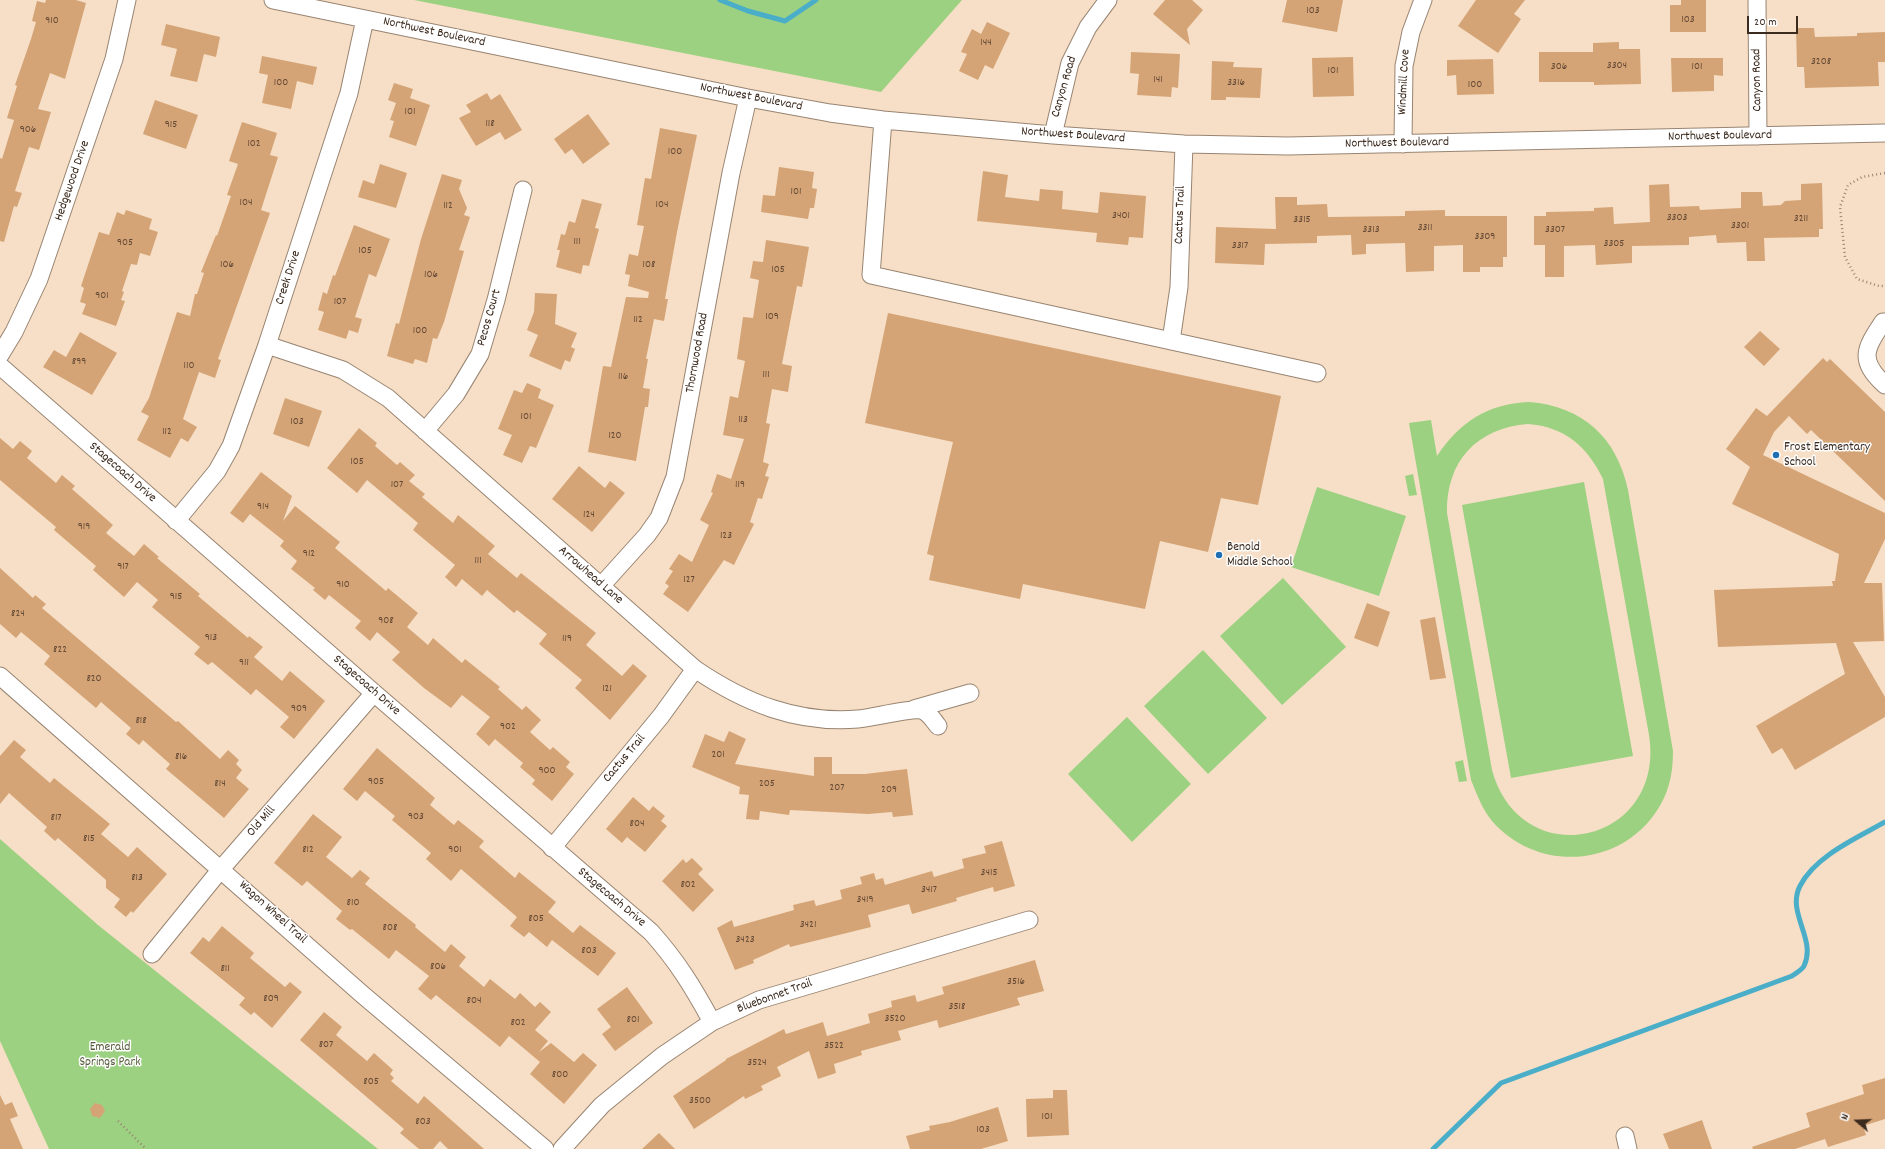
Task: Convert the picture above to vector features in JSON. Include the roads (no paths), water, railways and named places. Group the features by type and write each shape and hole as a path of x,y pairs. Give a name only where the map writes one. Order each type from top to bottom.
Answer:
{"street":[{"name":"Hedgewood Drive","path":"0,355 14,332 39,279 114,59 127,0"},
{"name":"Northwest Boulevard","path":"273,0 748,98 830,113 883,120 1053,135 1184,144 1288,146 1885,133"},
{"name":"Canyon Road","path":"1053,135 1070,63 1082,37 1108,0"},
{"name":"Windmill Cove","path":"1403,144 1404,66 1411,32 1423,0"},
{"name":"Canyon Road","path":"1757,0 1758,136"},
{"name":"Creek Drive","path":"176,521 217,471 231,446 267,345 349,93 365,19"},
{"name":"Thornwood Road","path":"601,586 647,535 659,518 675,477 731,173 748,98"},
{"path":"883,120 871,275 1317,373"},
{"name":"Cactus Trail","path":"1171,341 1179,287 1184,144"},
{"name":"Pecos Court","path":"425,430 456,394 480,354 496,300 523,190"},
{"path":"1885,322 1883,322 1866,351 1867,360 1872,371 1885,385"},
{"name":"Arrowhead Lane","path":"267,345 343,370 388,398 695,669 749,701 789,714 841,719 878,717 914,710 970,693"},
{"name":"Stagecoach Drive","path":"0,366 552,848 651,932 671,954 690,981 712,1022"},
{"name":"Cactus Trail","path":"552,848 662,716 695,669"},
{"name":"Wagon Wheel Trail","path":"0,676 363,995 545,1149"},
{"name":"Old Mill","path":"152,954 221,869 374,693"},
{"path":"914,710 920,710 928,713 938,726"},
{"name":"Bluebonnet Trail","path":"562,1149 602,1105 662,1056 712,1022 759,1000 1029,920"}],"waterway":[{"path":"720,0 748,11 785,21 816,0"},
{"path":"1433,1149 1501,1083 1792,976 1802,969 1807,956 1807,946 1797,906 1797,896 1800,886 1807,875 1826,857 1850,841 1885,822"}],"place":[{"name":"Frost Elementary School","path":"1776,455"},
{"name":"Benold Middle School","path":"1219,555"}],"park label":[{"name":"Emerald Springs Park","path":"110,1056"}]}
